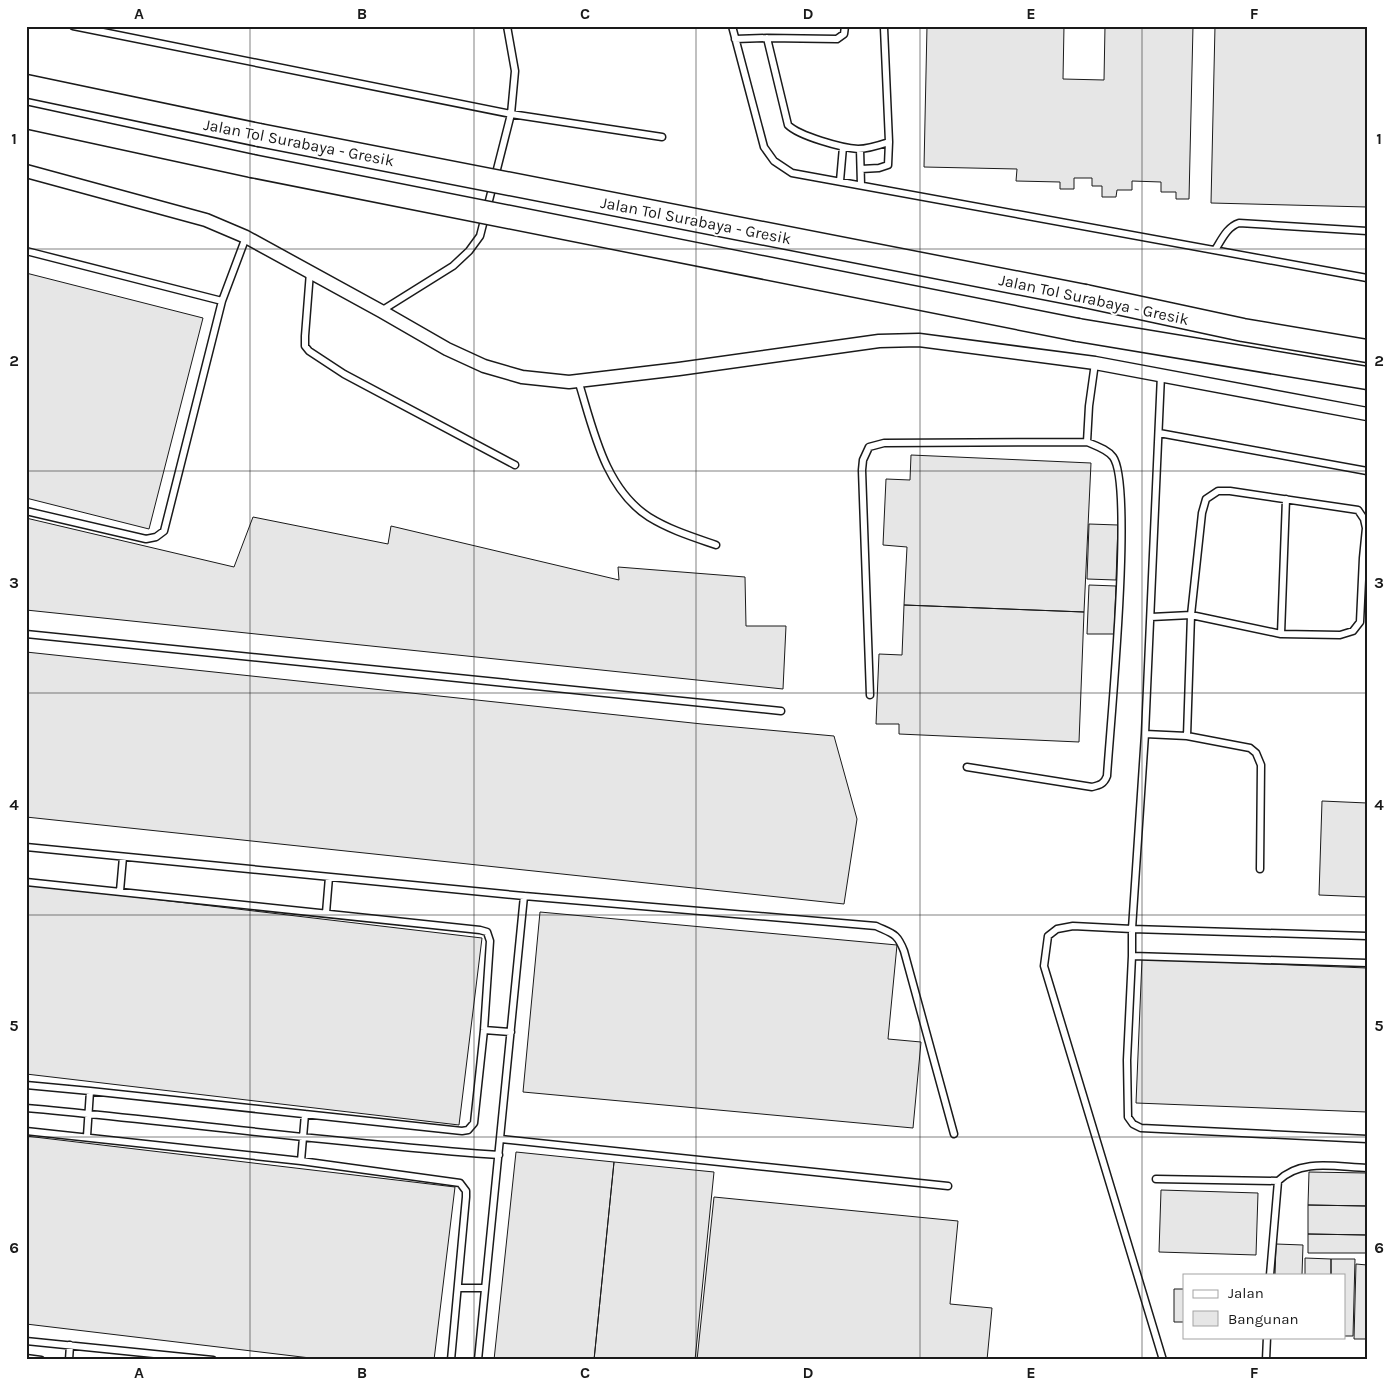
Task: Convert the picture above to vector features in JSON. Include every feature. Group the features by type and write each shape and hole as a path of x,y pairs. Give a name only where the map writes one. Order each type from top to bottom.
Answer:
{"highway":[{"name":"Jalan Tol Surabaya - Gresik","path":"26,86 259,135 1085,296 1243,330 1367,351"},
{"name":"Jalan Tol Surabaya - Gresik","path":"26,117 252,166 1078,330 1367,378"}],"street":[{"path":"26,171 206,220 246,237 382,310 447,349 484,366 522,377 545,380 578,380 679,369 879,341 919,340 1095,363 1367,414"}],"lane":[{"path":"73,26 511,114 662,137"},
{"path":"382,310 453,266 469,251 480,236 511,114 515,71 507,26"},
{"path":"732,26 764,147 774,161 792,173 1367,278"},
{"path":"735,39 837,39 844,34 845,26"},
{"path":"861,169 879,168 888,165 889,142 884,28"},
{"path":"768,38 788,125 795,131 843,147 860,149 889,142"},
{"path":"840,181 843,147"},
{"path":"860,149 861,185"},
{"path":"1215,250 1225,234 1233,225 1239,223 1367,231"},
{"path":"26,512 146,539 152,539 160,535 166,526 222,301 246,237"},
{"path":"26,251 222,301"},
{"path":"310,272 305,336 305,346 309,351 344,374 515,465"},
{"path":"1087,442 1088,406 1095,363"},
{"path":"1161,375 1145,734 1132,929 1127,1060 1128,1117 1133,1124 1141,1128 1367,1139"},
{"path":"578,380 601,454 608,470 630,500 648,516 674,530 716,545"},
{"path":"1159,433 1367,471"},
{"path":"870,696 862,470 863,460 869,447 884,443 1087,442 1104,449 1113,457 1119,470 1122,518 1119,601 1107,776 1100,786 1092,787 967,768"},
{"path":"1151,617 1191,615 1281,634 1340,635 1353,631 1360,622 1366,528 1364,519 1358,510 1230,490 1218,491 1206,499 1202,513 1191,615 1187,736"},
{"path":"1281,634 1286,499"},
{"path":"26,634 781,711"},
{"path":"1145,734 1187,736 1250,748 1259,758 1261,765 1260,868"},
{"path":"26,847 524,896 876,926 899,938 904,951 954,1134"},
{"path":"120,892 123,857"},
{"path":"326,913 329,877"},
{"path":"26,882 326,913 487,932 490,941 484,1030 474,1123 468,1130 26,1086"},
{"path":"478,1360 524,896"},
{"path":"1163,1360 1044,966 1048,936 1057,929 1074,926 1367,936"},
{"path":"1132,956 1367,963"},
{"path":"484,1030 511,1032"},
{"path":"87,1136 90,1091"},
{"path":"26,1108 88,1113 411,1149 499,1155"},
{"path":"301,1161 305,1114"},
{"path":"26,1131 87,1136 301,1161 455,1182 464,1186 466,1197 452,1360"},
{"path":"501,1139 948,1186"},
{"path":"1270,1274 1278,1181 1284,1175 1302,1166 1367,1168"},
{"path":"1156,1179 1278,1181"},
{"path":"459,1288 485,1288"},
{"path":"1266,1360 1267,1338"},
{"path":"26,1341 213,1360"},
{"path":"69,1360 70,1345"},
{"path":"26,1358 41,1360"}],"building":[{"path":"927,26 1064,26 1063,79 1104,80 1105,26 1193,26 1189,199 1176,199 1176,192 1161,192 1161,182 1132,181 1132,190 1117,190 1116,197 1102,197 1102,186 1092,186 1092,178 1074,178 1074,189 1060,189 1060,182 1016,181 1017,169 924,167"},
{"path":"1215,26 1367,27 1367,207 1211,203"},
{"path":"26,273 203,318 149,529 26,498"},
{"path":"911,455 1091,463 1084,612 904,605 907,547 883,545 886,479 910,480"},
{"path":"253,517 388,544 391,526 619,580 618,567 745,577 746,626 786,626 783,689 26,610 26,518 234,567"},
{"path":"1089,524 1118,525 1116,580 1087,579"},
{"path":"1089,585 1116,586 1114,634 1087,634"},
{"path":"904,605 1084,612 1079,742 899,734 899,724 876,724 879,654 902,655"},
{"path":"26,652 702,724 834,736 857,819 844,904 26,817"},
{"path":"1322,801 1367,803 1367,897 1319,895"},
{"path":"26,884 482,938 459,1125 26,1074"},
{"path":"540,912 897,945 888,1039 921,1042 913,1128 523,1092"},
{"path":"1142,959 1367,968 1367,1112 1136,1103"},
{"path":"26,1136 455,1187 434,1360 327,1360 26,1324"},
{"path":"516,1152 614,1162 594,1360 494,1360"},
{"path":"614,1162 714,1172 695,1360 594,1360"},
{"path":"1309,1172 1367,1173 1367,1206 1308,1205"},
{"path":"1161,1190 1258,1193 1256,1255 1159,1252"},
{"path":"714,1197 958,1221 950,1304 992,1308 987,1360 697,1360"},
{"path":"1308,1205 1367,1206 1367,1235 1308,1234"},
{"path":"1308,1234 1367,1235 1367,1253 1308,1253"},
{"path":"1276,1244 1303,1245 1302,1274 1275,1274"},
{"path":"1305,1258 1331,1259 1331,1274 1305,1274"},
{"path":"1331,1259 1355,1259 1353,1336 1346,1336 1346,1274 1331,1274"},
{"path":"1356,1264 1367,1265 1367,1339 1354,1339"},
{"path":"1174,1289 1183,1289 1183,1322 1174,1322"}]}
